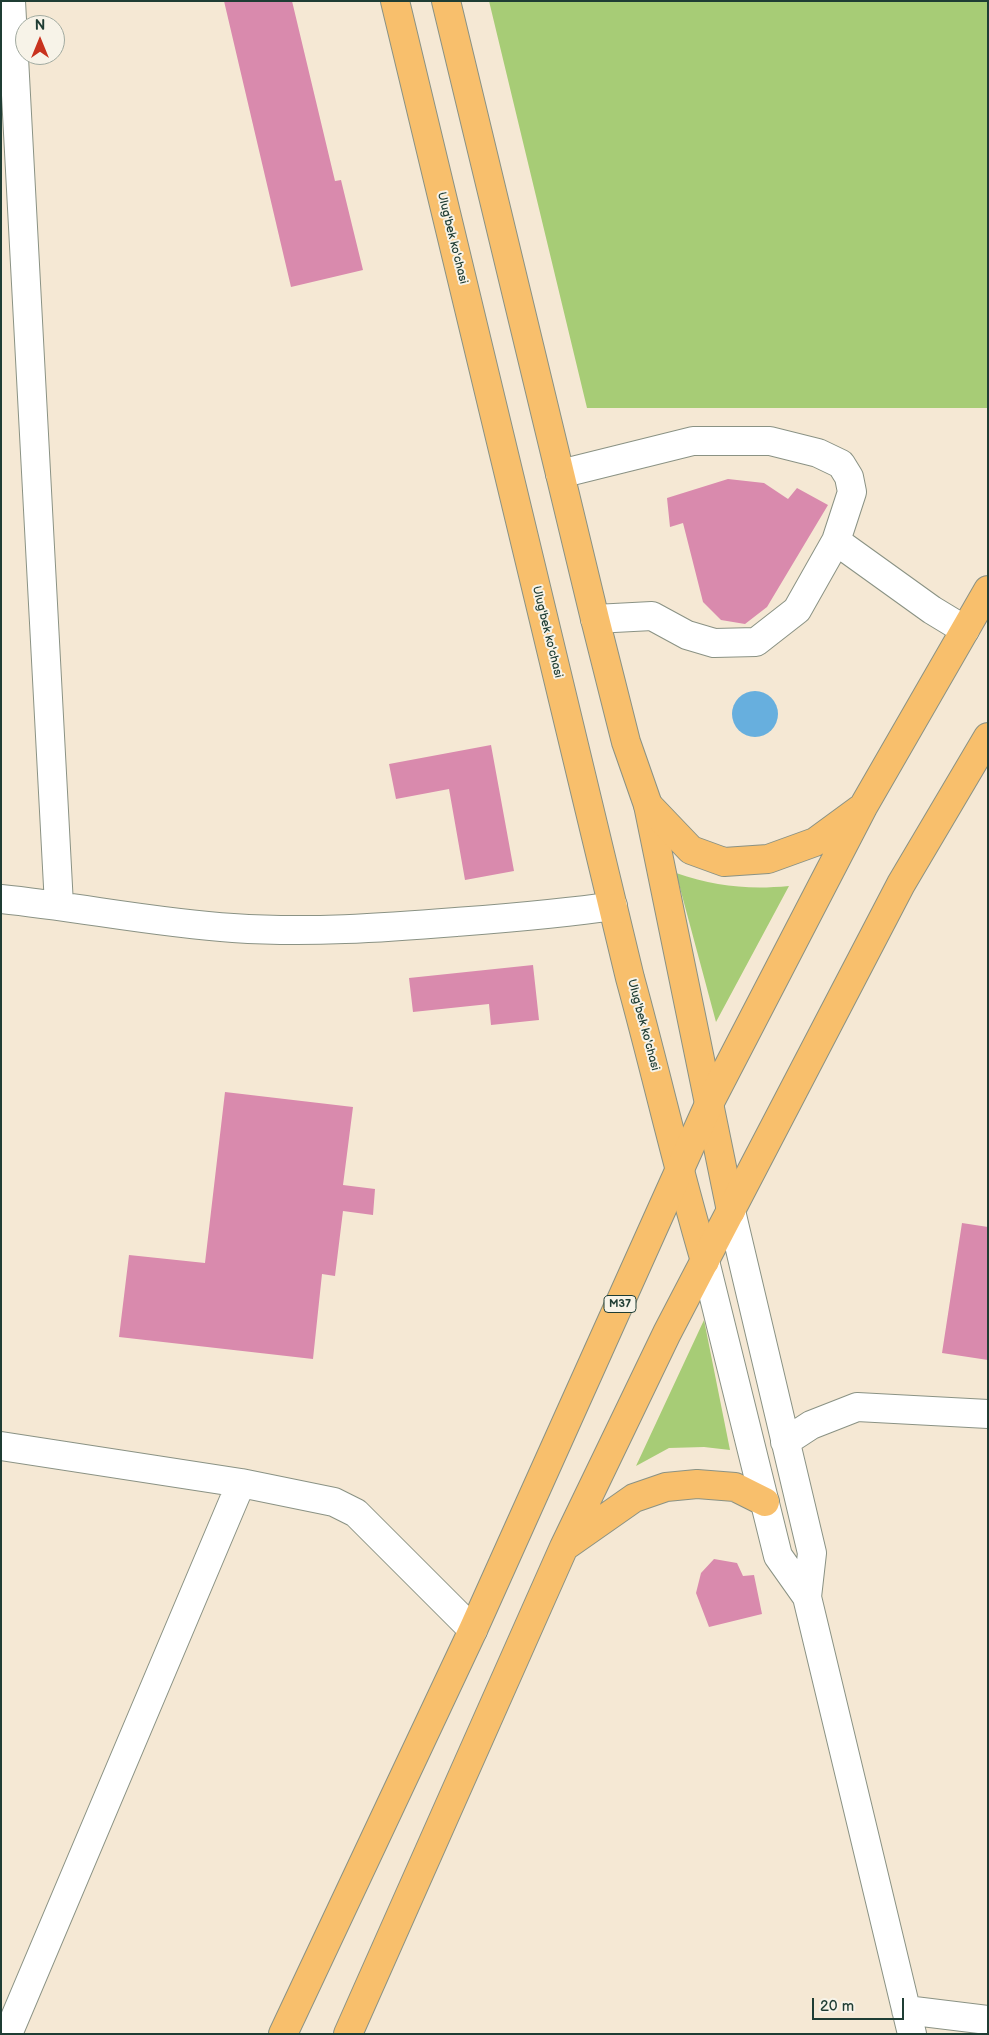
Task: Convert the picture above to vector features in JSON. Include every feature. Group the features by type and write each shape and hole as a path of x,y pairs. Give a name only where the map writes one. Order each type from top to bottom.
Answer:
{"main road":[{"name":"Ulug'bek ko'chasi","path":"394,1 613,906 679,1173 704,1261"},
{"path":"446,1 595,619 626,742 648,805 731,1211"},
{"name":"M37","path":"284,2034 473,1630 710,1102 863,807 988,590"},
{"path":"348,2034 564,1547 667,1333 902,884 988,737"},
{"path":"648,805 691,850 724,862 768,859 815,842 863,807"},
{"path":"564,1547 634,1498 666,1487 697,1484 735,1487 765,1502"}],"street":[{"path":"11,1 59,904"},
{"path":"560,474 693,441 770,441 818,453 841,464 850,477 852,492 836,541 797,610 756,642 714,643 687,635 652,616 595,619"},
{"path":"836,541 932,610 965,630"},
{"path":"1,898 59,904 156,920 266,930 371,929 574,912 613,906"},
{"path":"731,1211 812,1553 807,1597 909,2022 988,2020"},
{"path":"704,1261 778,1556 807,1597"},
{"path":"785,1442 811,1425 857,1407 988,1414"},
{"path":"1,1446 242,1483 334,1502 350,1509 473,1630"},
{"path":"8,2034 242,1483"}],"green space":[{"path":"489,1 988,1 988,408 587,408"},
{"path":"676,873 731,886 789,886 716,1022"},
{"path":"704,1320 730,1450 704,1447 669,1448 636,1466"}],"water":[{"path":"750,691 760,691 774,701 778,714 774,727 768,733 760,737 750,737 736,727 732,719 732,709 742,695"}],"building":[{"path":"224,1 292,1 335,181 341,180 363,270 291,287"},
{"path":"728,479 764,483 788,499 797,488 828,505 767,607 745,624 721,620 703,602 683,523 670,527 667,498"},
{"path":"491,745 514,871 465,880 449,789 396,799 389,764"},
{"path":"533,965 539,1020 491,1025 489,1004 413,1012 409,978"},
{"path":"225,1092 353,1107 343,1185 375,1189 373,1215 343,1211 335,1276 322,1274 313,1359 119,1337 129,1255 205,1263"},
{"path":"962,1223 988,1227 988,1360 942,1353"},
{"path":"714,1559 737,1563 743,1576 754,1575 762,1614 709,1627 696,1593 701,1573"}]}
